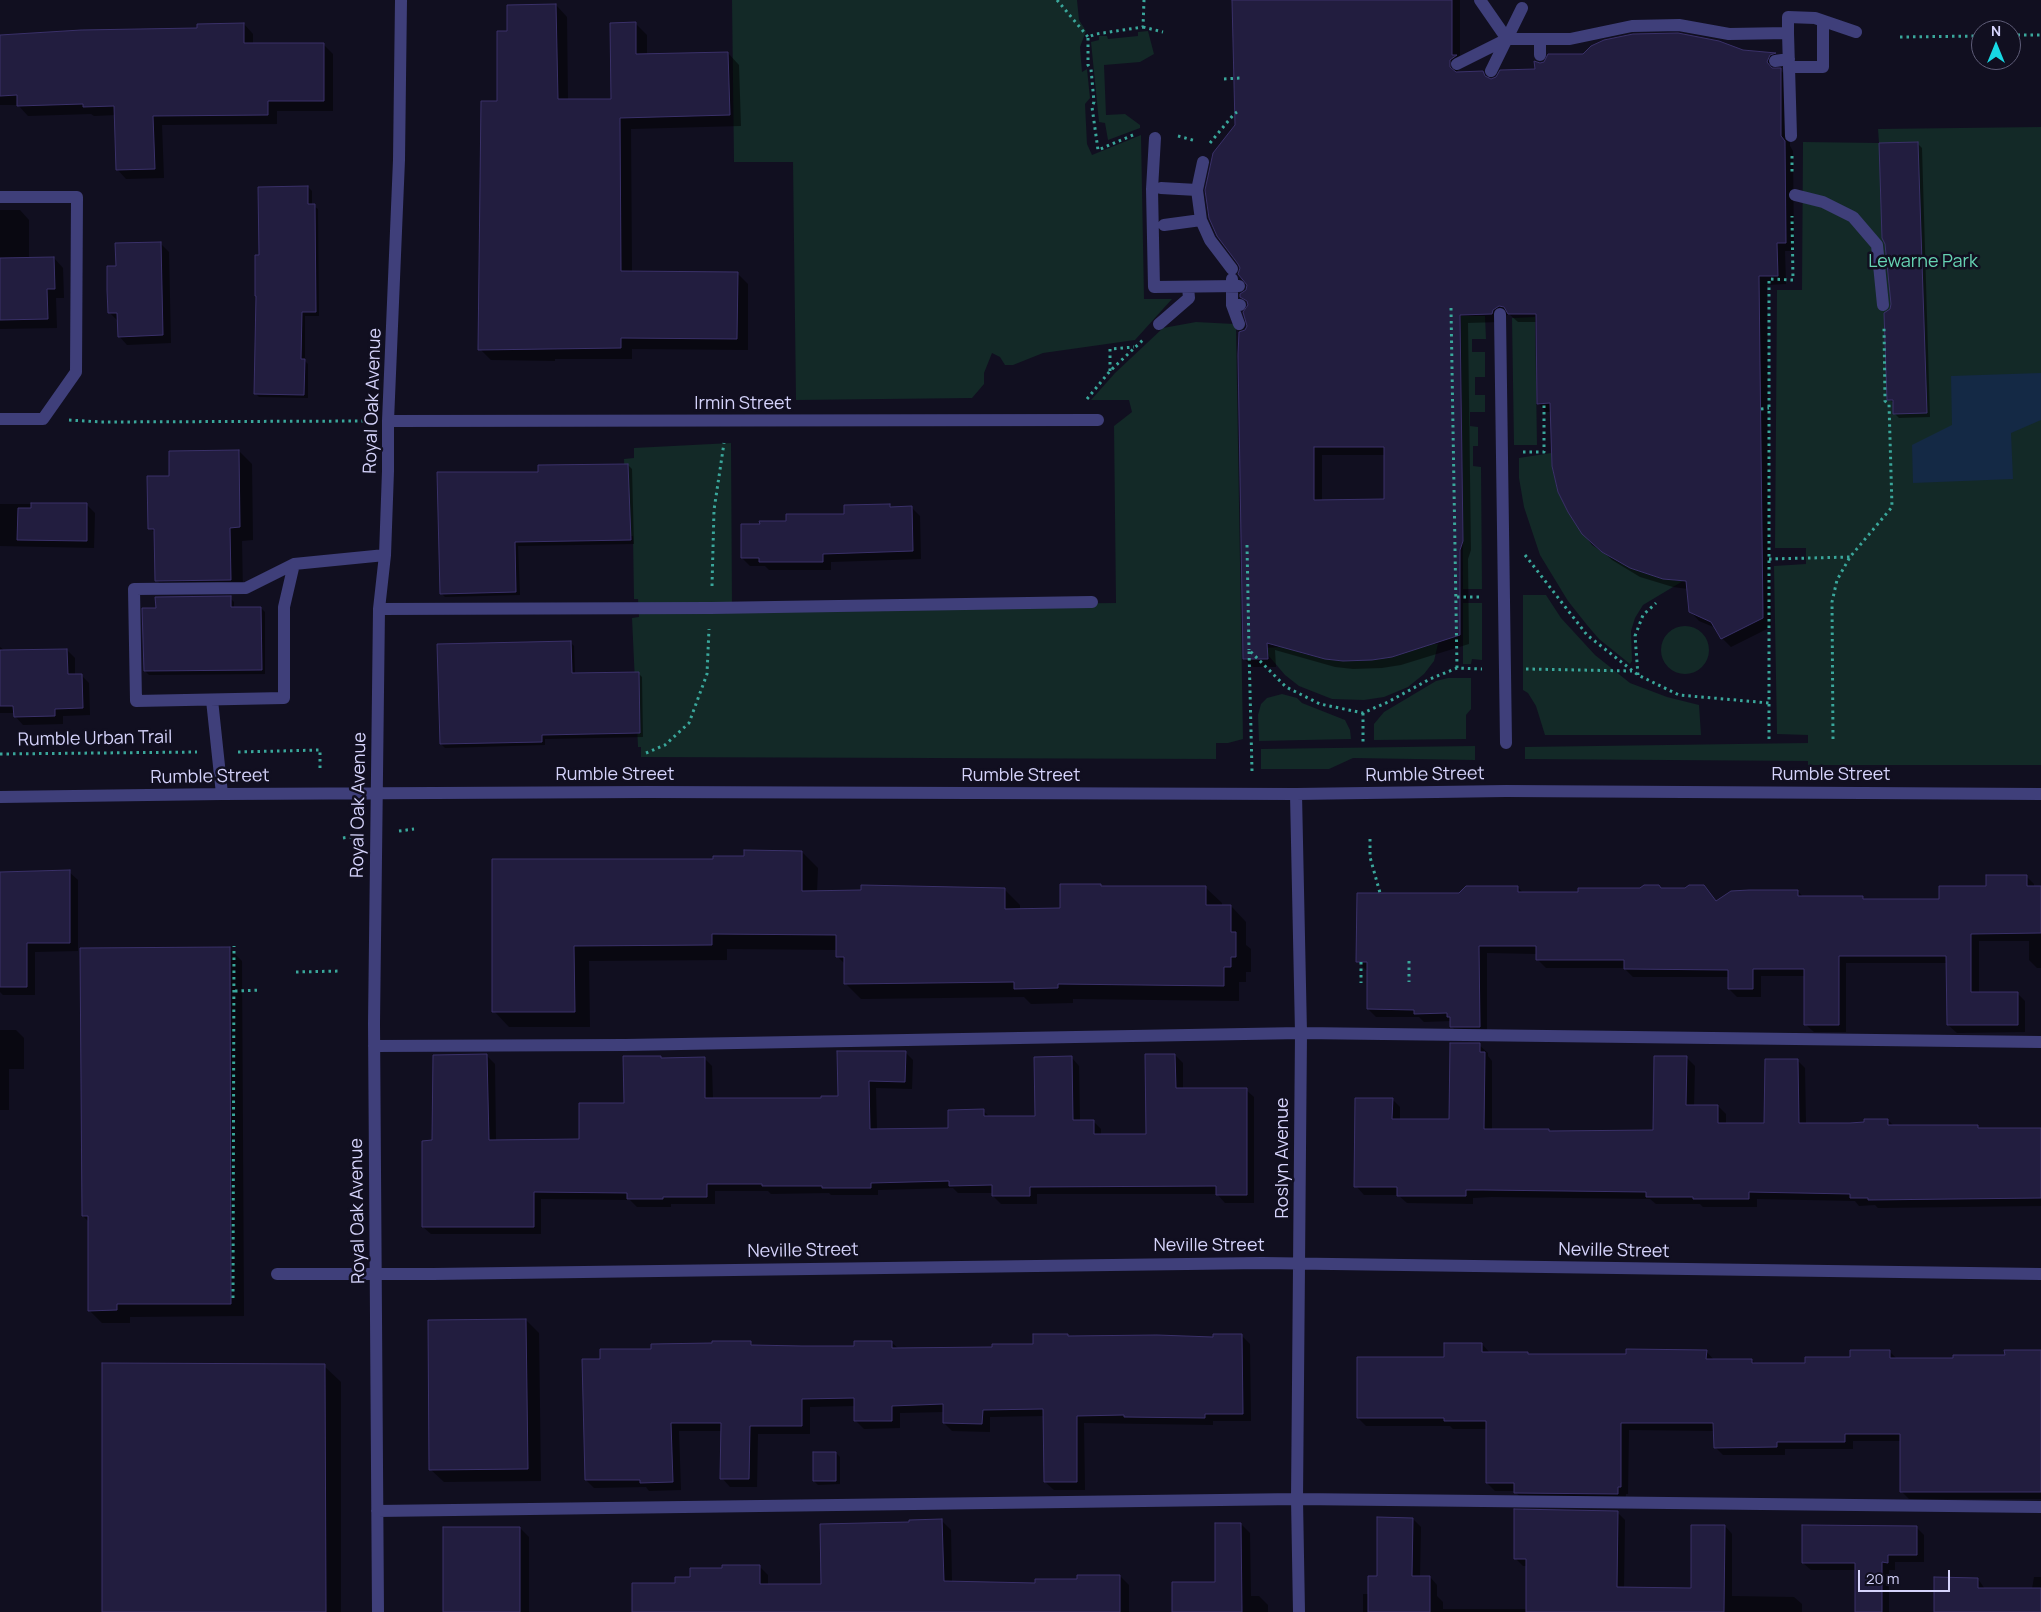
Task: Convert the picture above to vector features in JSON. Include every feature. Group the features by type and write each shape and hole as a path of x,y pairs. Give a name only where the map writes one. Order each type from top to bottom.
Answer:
{"street":[{"name":"Royal Oak Avenue","path":"378,1612 374,1046 379,609 385,554 388,422 399,160 401,0"},
{"path":"1480,0 1507,39"},
{"path":"1491,70 1522,8"},
{"path":"1791,136 1788,17 1815,18 1856,32"},
{"path":"1775,61 1823,67 1823,21"},
{"path":"1458,64 1507,39 1570,39 1589,37 1613,29 1632,26 1663,28 1679,25 1730,34 1788,33"},
{"path":"1540,39 1540,55"},
{"path":"1155,138 1159,228 1154,287 1188,287 1234,279"},
{"path":"1203,162 1197,190 1201,220 1210,240 1234,279 1239,324"},
{"path":"1157,188 1197,190"},
{"path":"1795,195 1823,202 1853,218 1877,245 1883,305"},
{"path":"0,197 77,197 76,372 43,419 0,420"},
{"path":"1159,228 1201,220"},
{"path":"1159,324 1188,298 1188,287"},
{"path":"1500,314 1506,743"},
{"name":"Irmin Street","path":"388,422 1098,420"},
{"path":"294,564 284,607 284,698 136,701 134,589 246,588 294,564 385,554"},
{"path":"379,609 711,608 1092,602"},
{"path":"212,700 222,794"},
{"name":"Rumble Street","path":"0,797 377,793 1296,794 1506,791 2041,794"},
{"name":"Roslyn Avenue","path":"1296,794 1301,1033 1297,1499 1299,1612"},
{"path":"374,1046 625,1045 1301,1033 2041,1042"},
{"name":"Neville Street","path":"277,1274 1299,1263 2041,1274"},
{"path":"377,1511 1297,1499 2041,1507"}],"path":[{"path":"1057,0 1088,37 1088,65 1091,70 1094,102 1092,107 1098,150 1141,131"},
{"path":"1144,0 1144,27"},
{"path":"1088,37 1096,34 1144,27 1163,32"},
{"path":"2021,35 2041,35"},
{"path":"1900,37 1971,36"},
{"path":"1224,79 1241,78"},
{"path":"1208,145 1237,112"},
{"path":"1175,135 1200,142"},
{"path":"1791,136 1792,176"},
{"path":"1769,740 1769,279 1793,280 1792,213"},
{"path":"1834,740 1832,602 1838,580 1850,557 1892,507 1889,404 1885,401 1883,305"},
{"path":"1451,308 1457,668"},
{"path":"1099,386 1110,371 1159,324"},
{"path":"1110,371 1110,349 1135,348"},
{"path":"1501,451 1544,452 1544,404"},
{"path":"1761,409 1769,408"},
{"path":"43,419 101,422 388,422"},
{"path":"1762,489 1769,489"},
{"path":"1502,532 1530,560 1587,635 1638,675 1679,695 1769,703"},
{"path":"1248,545 1252,771"},
{"path":"1769,559 1850,557"},
{"path":"1638,675 1635,636 1643,615 1656,603"},
{"path":"1249,650 1286,687 1320,704 1363,713 1388,702 1430,679 1457,668 1632,671"},
{"path":"1363,713 1363,745"},
{"path":"246,752 320,750 320,762"},
{"name":"Rumble Urban Trail","path":"0,754 191,752"},
{"path":"1370,839 1370,857 1380,893"},
{"path":"233,1298 234,946"},
{"path":"1360,962 1360,983"},
{"path":"1409,962 1409,982"},
{"path":"296,972 341,971"},
{"path":"235,991 261,990"}],"green space":[{"path":"732,0 1077,0 1079,20 1086,31 1080,47 1082,72 1087,69 1090,98 1085,104 1087,144 1092,155 1141,135 1144,299 1172,299 1135,340 1043,353 1013,365 1005,365 1000,357 992,353 984,373 984,384 972,398 796,400 793,162 734,162"},
{"path":"1148,31 1154,54 1140,62 1104,65 1106,115 1125,114 1140,125 1140,128 1108,140 1105,123 1099,122 1091,42 1099,40 1099,36 1107,36 1108,39 1138,36 1138,32"},
{"name":"Lewarne Park","path":"2041,127 2041,765 1808,765 1808,761 1525,759 1525,747 1808,743 1808,735 1777,734 1774,566 1806,564 1806,548 1775,548 1777,290 1802,290 1803,142 1879,143 1878,129"},
{"path":"1461,316 1485,316 1486,339 1472,339 1472,352 1485,352 1485,377 1475,377 1475,395 1485,395 1485,412 1470,412 1470,426 1478,427 1478,446 1473,446 1473,466 1481,467 1482,589 1463,589"},
{"path":"1535,317 1537,445 1514,445 1512,318"},
{"path":"1196,322 1234,324 1236,326 1243,739 1228,743 1216,743 1216,759 641,757 641,747 638,747 632,618 639,617 638,599 634,599 633,536 627,536 624,459 634,458 634,448 731,443 732,607 1116,603 1114,426 1132,412 1129,400 1091,400 1115,373 1163,328"},
{"path":"1551,453 1558,492 1568,512 1592,545 1614,560 1631,568 1663,579 1683,581 1643,605 1635,618 1631,631 1632,661 1630,664 1599,639 1587,625 1568,601 1540,555 1524,507 1519,478 1519,458"},
{"path":"1523,595 1546,595 1561,618 1595,655 1630,683 1667,697 1699,705 1701,735 1545,735 1536,706 1528,693 1523,690"},
{"path":"1463,603 1482,603 1482,660 1472,659 1471,664 1463,664"},
{"path":"1680,626 1690,626 1702,633 1709,645 1709,655 1702,667 1690,674 1680,674 1672,670 1665,663 1661,655 1661,645 1665,637 1672,630"},
{"path":"1405,644 1438,644 1434,661 1424,674 1408,687 1384,697 1364,700 1332,699 1299,686 1285,675 1262,648 1300,646 1301,653 1343,661 1392,657 1404,653"},
{"path":"1448,678 1471,678 1471,709 1466,715 1466,739 1374,740 1374,724 1384,712 1436,681"},
{"path":"1282,694 1297,698 1302,703 1345,720 1350,730 1351,739 1259,741 1258,715 1261,704 1267,698"},
{"path":"1475,746 1475,760 1353,758 1329,769 1261,769 1261,749"}],"water":[{"path":"2041,373 2041,420 2011,433 2013,479 1913,483 1912,445 1952,425 1951,376"}],"building":[{"path":"1232,0 1452,0 1452,55 1457,55 1450,60 1450,67 1456,72 1483,71 1485,76 1491,79 1496,77 1500,70 1535,69 1534,61 1544,62 1548,54 1583,54 1591,46 1604,40 1633,34 1678,33 1719,41 1743,50 1776,53 1770,55 1767,62 1772,68 1781,68 1781,136 1785,141 1786,243 1777,243 1778,276 1759,276 1763,618 1721,639 1711,622 1689,612 1686,581 1663,579 1630,568 1602,552 1582,534 1558,492 1552,466 1550,403 1537,404 1536,314 1508,314 1504,307 1499,306 1493,310 1492,314 1460,315 1463,541 1460,550 1460,635 1392,657 1372,660 1343,661 1325,659 1267,643 1268,659 1243,659 1238,355 1239,332 1245,330 1247,326 1243,312 1248,305 1247,301 1240,297 1240,294 1246,290 1247,285 1238,274 1240,268 1238,264 1217,236 1209,218 1205,190 1213,153 1235,125","holes":["1314,447 1384,447 1384,499 1314,500"]},
{"path":"556,4 558,99 611,99 610,23 636,22 636,54 728,52 730,115 620,118 621,271 738,272 737,339 621,338 621,348 478,350 481,101 497,101 497,31 507,31 507,5"},
{"path":"244,23 244,43 324,43 324,101 268,101 268,115 153,116 155,169 116,170 114,106 83,107 83,104 17,106 17,95 0,96 0,35 81,30 197,28 197,24"},
{"path":"1918,142 1927,413 1893,414 1893,400 1887,400 1884,313 1890,309 1891,304 1885,244 1882,238 1879,143"},
{"path":"308,186 308,204 315,204 316,312 302,312 301,359 305,359 304,395 254,394 255,255 259,255 258,187"},
{"path":"161,242 163,335 118,337 117,313 108,313 107,290 107,266 116,266 115,243"},
{"path":"54,257 55,289 47,289 48,319 0,320 0,258"},
{"path":"239,450 240,527 230,528 231,580 155,581 154,529 148,529 147,476 169,476 169,451"},
{"path":"628,464 631,540 515,542 516,592 440,594 437,472 538,472 538,465"},
{"path":"31,503 87,503 87,541 17,540 18,508 31,508"},
{"path":"890,504 890,507 912,506 913,551 823,554 823,562 759,562 759,558 741,558 741,524 760,524 759,521 786,521 786,514 844,514 844,505"},
{"path":"231,596 231,607 261,607 262,670 144,671 142,608 156,608 155,597"},
{"path":"571,641 572,673 639,672 640,733 542,735 542,742 440,744 437,644"},
{"path":"67,649 68,674 82,674 83,708 55,709 55,716 14,717 13,706 0,706 0,650"},
{"path":"744,850 802,851 802,891 861,890 861,885 1005,888 1005,909 1060,908 1060,884 1206,886 1206,905 1231,905 1231,932 1236,932 1236,957 1231,957 1231,967 1224,967 1224,986 1058,984 1058,988 1014,989 1014,982 844,984 844,957 836,957 836,935 712,934 712,945 574,946 575,1012 492,1012 492,859 713,859 713,856 744,856"},
{"path":"70,870 70,943 27,943 27,987 0,987 0,872"},
{"path":"1986,875 2027,875 2027,886 2041,886 2041,933 1971,934 1971,992 2018,992 2018,1025 1947,1025 1946,956 1839,956 1839,1025 1804,1025 1804,969 1753,969 1753,989 1728,989 1728,970 1624,969 1624,960 1536,960 1536,946 1479,946 1480,1027 1450,1027 1450,1017 1447,1017 1447,1013 1414,1014 1414,1010 1367,1009 1367,962 1356,962 1357,893 1459,893 1466,886 1518,886 1518,892 1578,892 1578,888 1640,888 1644,885 1659,885 1661,888 1685,888 1689,885 1704,885 1716,901 1731,891 1749,890 1798,890 1798,896 1863,896 1863,899 1939,899 1939,886 1986,886"},
{"path":"230,947 231,1304 117,1304 117,1310 88,1311 88,1216 82,1216 80,948"},
{"path":"1450,1043 1480,1043 1480,1052 1485,1052 1484,1129 1549,1129 1549,1131 1653,1130 1654,1056 1687,1056 1686,1105 1718,1105 1718,1123 1764,1123 1765,1059 1798,1059 1799,1123 1850,1123 1864,1122 1864,1119 1888,1119 1888,1125 1978,1125 1978,1128 2041,1128 2041,1198 1868,1200 1868,1198 1850,1198 1850,1194 1749,1192 1749,1199 1693,1199 1693,1197 1646,1197 1646,1192 1483,1190 1466,1190 1466,1196 1397,1196 1397,1187 1354,1187 1355,1098 1393,1098 1392,1119 1449,1119"},
{"path":"837,1051 906,1051 905,1082 869,1081 870,1129 948,1128 948,1110 984,1109 984,1116 1035,1116 1034,1057 1072,1056 1073,1120 1094,1120 1094,1134 1146,1134 1145,1054 1175,1054 1176,1088 1247,1088 1247,1195 1216,1195 1216,1186 1030,1187 1030,1196 992,1196 992,1185 949,1186 949,1181 871,1183 871,1188 707,1184 707,1197 627,1199 627,1193 534,1192 534,1227 422,1227 422,1141 432,1140 433,1055 487,1054 489,1140 579,1139 579,1103 624,1103 623,1056 661,1056 661,1058 705,1057 705,1098 821,1098 821,1096 838,1096"},
{"path":"526,1319 528,1469 429,1470 428,1320"},
{"path":"1033,1334 1213,1337 1213,1334 1242,1334 1243,1414 1205,1414 1205,1418 1124,1417 1124,1415 1077,1416 1077,1482 1044,1482 1043,1409 983,1410 982,1424 943,1423 943,1404 892,1406 892,1421 854,1421 854,1398 802,1399 802,1426 750,1426 749,1479 720,1479 721,1423 671,1423 673,1482 640,1483 640,1480 585,1480 582,1359 600,1359 600,1349 651,1349 651,1344 712,1343 712,1341 751,1341 751,1345 854,1346 854,1341 892,1341 892,1348 992,1347 992,1344 1033,1344"},
{"path":"1444,1343 1482,1343 1482,1352 1528,1352 1528,1354 1626,1354 1626,1349 1707,1350 1706,1359 1752,1359 1752,1363 1805,1363 1805,1357 1850,1357 1850,1350 1890,1350 1890,1358 1953,1358 1953,1355 2005,1355 2004,1350 2041,1350 2041,1492 1900,1492 1900,1434 1845,1434 1845,1442 1777,1442 1777,1447 1714,1448 1713,1423 1621,1423 1621,1487 1618,1487 1618,1494 1514,1493 1514,1483 1486,1483 1486,1421 1444,1421 1444,1418 1357,1418 1357,1357 1444,1357"},
{"path":"102,1363 325,1364 326,1612 102,1612"},
{"path":"813,1452 836,1452 836,1481 813,1481"},
{"path":"1514,1509 1618,1511 1617,1587 1691,1588 1691,1525 1725,1525 1724,1612 1526,1612 1526,1559 1514,1559"},
{"path":"1377,1517 1413,1518 1412,1576 1430,1576 1430,1612 1368,1612 1368,1576 1377,1576"},
{"path":"942,1519 944,1581 1035,1583 1035,1579 1077,1579 1077,1575 1120,1575 1120,1612 632,1612 632,1583 675,1583 675,1577 690,1577 690,1568 722,1568 722,1565 760,1565 760,1584 821,1584 820,1524 909,1522 909,1520"},
{"path":"1215,1523 1241,1523 1242,1612 1172,1612 1172,1582 1215,1582"},
{"path":"1802,1525 1917,1526 1917,1555 1888,1555 1888,1563 1882,1562 1882,1612 1855,1612 1855,1563 1802,1563"},
{"path":"443,1527 520,1527 520,1612 443,1612"},
{"path":"1934,1577 1978,1578 1978,1588 2041,1588 2041,1612 1934,1612"}]}
